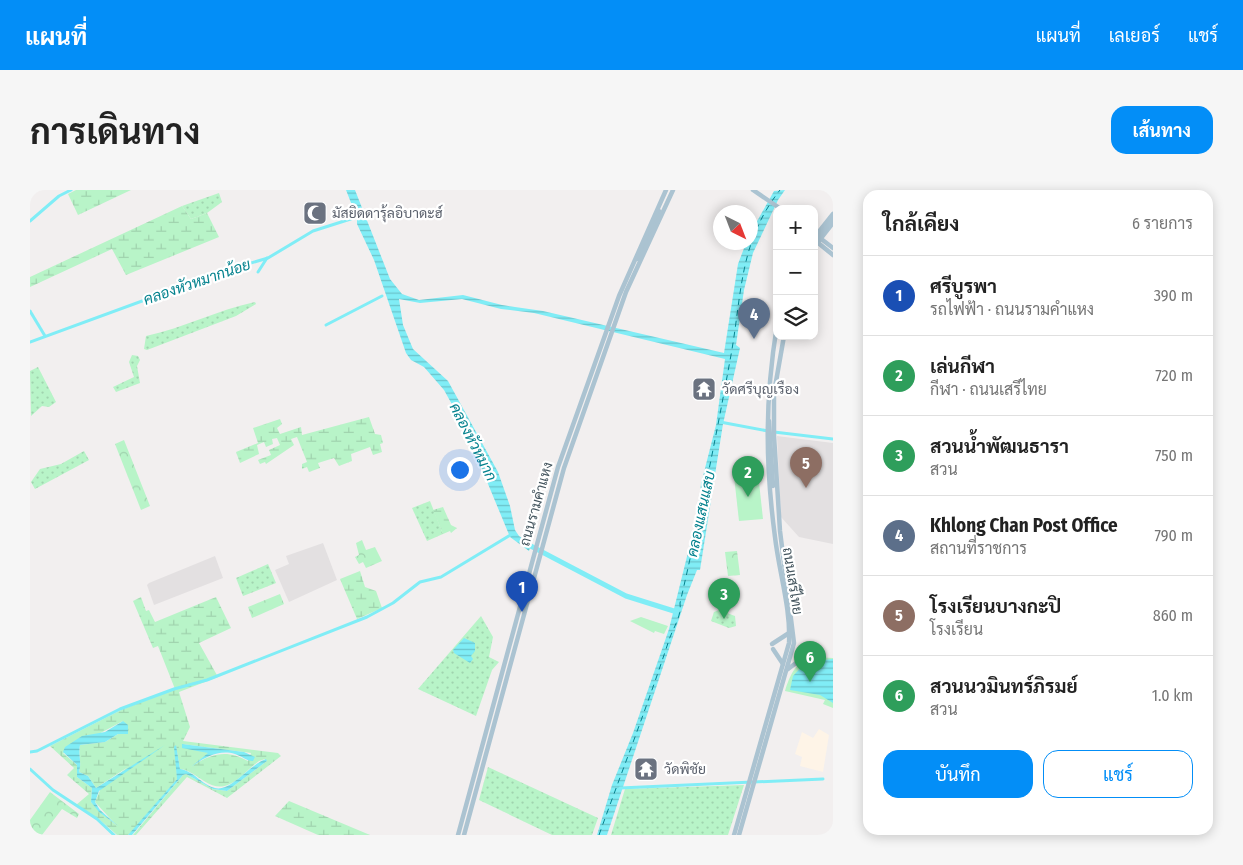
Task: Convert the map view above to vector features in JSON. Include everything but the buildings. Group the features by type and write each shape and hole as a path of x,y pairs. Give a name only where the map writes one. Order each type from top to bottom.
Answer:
{"main road":[{"name":"ถนนรามคำแหง","path":"633,277 653,224 669,190"},
{"name":"ถนนรามคำแหง","path":"611,325 669,190"},
{"name":"ถนนรามคำแหง","path":"458,835 562,457 634,260 669,190"},
{"path":"753,190 776,205"},
{"path":"818,236 833,213"},
{"path":"818,237 833,219"},
{"path":"818,237 833,223"},
{"path":"818,240 833,248"},
{"path":"818,241 833,255"},
{"name":"ถนนเสรีไทย","path":"753,779 784,665 789,633 772,510 766,436 768,379 774,340"},
{"path":"774,393 780,340"},
{"path":"772,510 769,396 780,340"},
{"name":"ถนนเสรีไทย","path":"734,835 794,648 794,635 780,531 774,436 774,393 781,340"},
{"name":"ถนนรามคำแหง","path":"464,835 536,553"},
{"path":"784,665 773,646 789,633"},
{"path":"788,670 804,657 814,655"},
{"name":"ถนนเสรีไทย","path":"739,835 751,784"}],"shaded area":[{"path":"777,436 833,443 833,544 799,537 781,517"},
{"path":"323,543 337,580 289,602 275,570 289,564 286,556"},
{"path":"215,556 223,578 154,605 147,585 149,583"},
{"path":"819,729 829,735 823,772 800,766 802,757 795,754 802,732 813,738"}],"green space":[{"path":"76,190 131,190 78,215 68,194"},
{"path":"219,193 222,202 207,213 191,219 182,206"},
{"path":"182,206 191,219 207,213 219,237 126,275 112,249 30,287 30,277"},
{"path":"255,302 256,304 236,316 147,350 144,349 146,336"},
{"path":"132,355 138,356 140,360 137,366 140,383 116,392 113,387 134,377 129,362"},
{"path":"38,367 56,402 49,407 42,406 31,416 30,371"},
{"path":"369,417 375,434 381,435 383,443 380,444 382,452 373,455 370,447 351,454 352,461 339,466 334,458 318,463 320,468 309,472 307,467 302,469 302,464 307,462 297,437 291,439 294,445 266,464 265,462 260,464 258,460 271,455 269,450 280,445 277,438 272,439 273,444 266,447 264,442 257,445 259,454 240,463 236,452 258,443 253,428 280,419 282,424 277,428 280,434 301,427 302,435"},
{"path":"124,440 150,506 141,510 115,444"},
{"path":"84,451 89,460 35,489 31,482 40,469 61,464"},
{"path":"758,473 763,519 739,521 734,476"},
{"path":"430,501 443,534 427,541 412,508"},
{"path":"443,507 451,525 457,528 451,533 450,531 443,534 433,510"},
{"path":"362,540 366,550 375,547 382,561 366,568 363,562 359,564 355,557 359,555 356,543"},
{"path":"737,551 740,575 728,576 725,552"},
{"path":"268,564 276,583 243,596 236,578"},
{"path":"360,571 365,587 376,591 382,608 357,619 340,579"},
{"path":"280,594 284,604 252,618 248,607"},
{"path":"141,597 146,611 149,610 155,622 216,597 231,628 199,643 218,677 179,692 190,727 183,741 278,753 281,756 227,798 187,777 136,835 133,835 183,775 186,774 213,789 227,791 267,761 265,759 259,761 240,778 220,787 180,769 176,746 177,779 133,831 128,835 117,835 100,820 76,805 89,794 67,775 74,768 50,746 121,710 175,689 158,646 153,648 133,601","holes":["123,721 118,734 105,742 80,745 79,772 88,776 96,788 128,767 101,788 95,802 117,826 91,802 92,788 77,777 77,765 63,753","182,744 244,752 251,753 248,761 233,755 219,754 205,758 191,767 209,753"]},
{"path":"719,610 735,616 736,626 729,628 711,621 714,612"},
{"path":"481,616 493,637 489,657 499,662 492,670 476,716 418,689"},
{"path":"641,617 668,626 664,634 655,631 654,633 630,621"},
{"path":"814,657 833,658 833,708 823,704 825,700 785,691 789,679 798,665"},
{"path":"488,767 598,818 592,835 552,835 479,800"},
{"path":"744,785 728,835 611,835 625,789"},
{"path":"50,792 79,814 77,818 62,809 42,835 30,835 30,820"},
{"path":"289,801 370,835 318,835 275,816"}],"water":[{"name":"คลองแสนแสบ","path":"346,190 355,190 390,279 402,294 419,300 463,295 502,305 543,311 724,353 738,264 743,250 754,250 744,290 736,345 740,348 723,424 700,570 697,570 687,595 607,835 597,835 612,785 633,733 669,629 698,512 701,484 716,425 725,359 534,313 501,309 462,299 420,303 399,299 403,325 413,349 448,381 498,472 510,506 515,530 519,536 531,544 529,551 510,537 464,426 444,390 424,367 411,360 406,353 374,260 357,224 357,218"},
{"path":"785,190 776,205 773,205 773,211 758,242 758,220 774,191"},
{"path":"464,638 475,643 475,651 471,656 473,659 470,663 454,653 453,650"},
{"path":"833,659 833,703 820,695 790,690 793,676 806,662"},
{"path":"123,721 128,725 128,734 118,734 105,742 80,745 79,772 88,776 96,788 165,745 99,791 95,802 100,810 118,826 99,812 91,802 92,788 77,777 77,765 63,752 65,747 82,736 105,732"},
{"path":"182,744 244,752 255,757 251,761 235,754 223,753 206,758 191,767 208,753 182,748"},
{"path":"176,745 180,769 190,772 215,788 227,786 260,762 266,759 267,761 227,791 213,789 186,774 183,775 132,835 128,835 177,779 174,747"}],"waterway":[{"path":"30,221 59,196 71,190"},
{"name":"คลองหัวหมากน้อย","path":"30,342 224,271 268,258 313,231 360,216"},
{"path":"258,272 267,258"},
{"path":"326,325 382,296"},
{"path":"30,311 45,336"},
{"path":"720,422 768,431"},
{"path":"774,432 833,439"},
{"path":"30,752 37,751 120,709 174,689 207,680 367,617 393,603 420,582 441,577 512,534"},
{"name":"คลองหัวหมาก","path":"525,543 626,596 677,612"},
{"path":"30,769 53,790 97,819 114,835"},
{"path":"620,788 823,779"}],"ferry route":[{"path":"599,835 680,613 680,603 701,510 731,355 744,269 757,229 780,190"}],"place":[{"name":"มัสยิดดารุ้ลอิบาดะฮ์","path":"315,213"},
{"name":"Khlong Chan Post Office","path":"754,339"},
{"name":"วัดศรีบุญเรือง","path":"704,389"},
{"name":"โรงเรียนบางกะปิ","path":"806,488"},
{"name":"เล่นกีฬา","path":"748,497"},
{"name":"ศรีบูรพา","path":"522,612"},
{"name":"สวนน้ำพัฒนธารา","path":"724,619"},
{"name":"สวนนวมินทร์ภิรมย์","path":"810,682"},
{"name":"วัดพิชัย","path":"646,769"}]}
